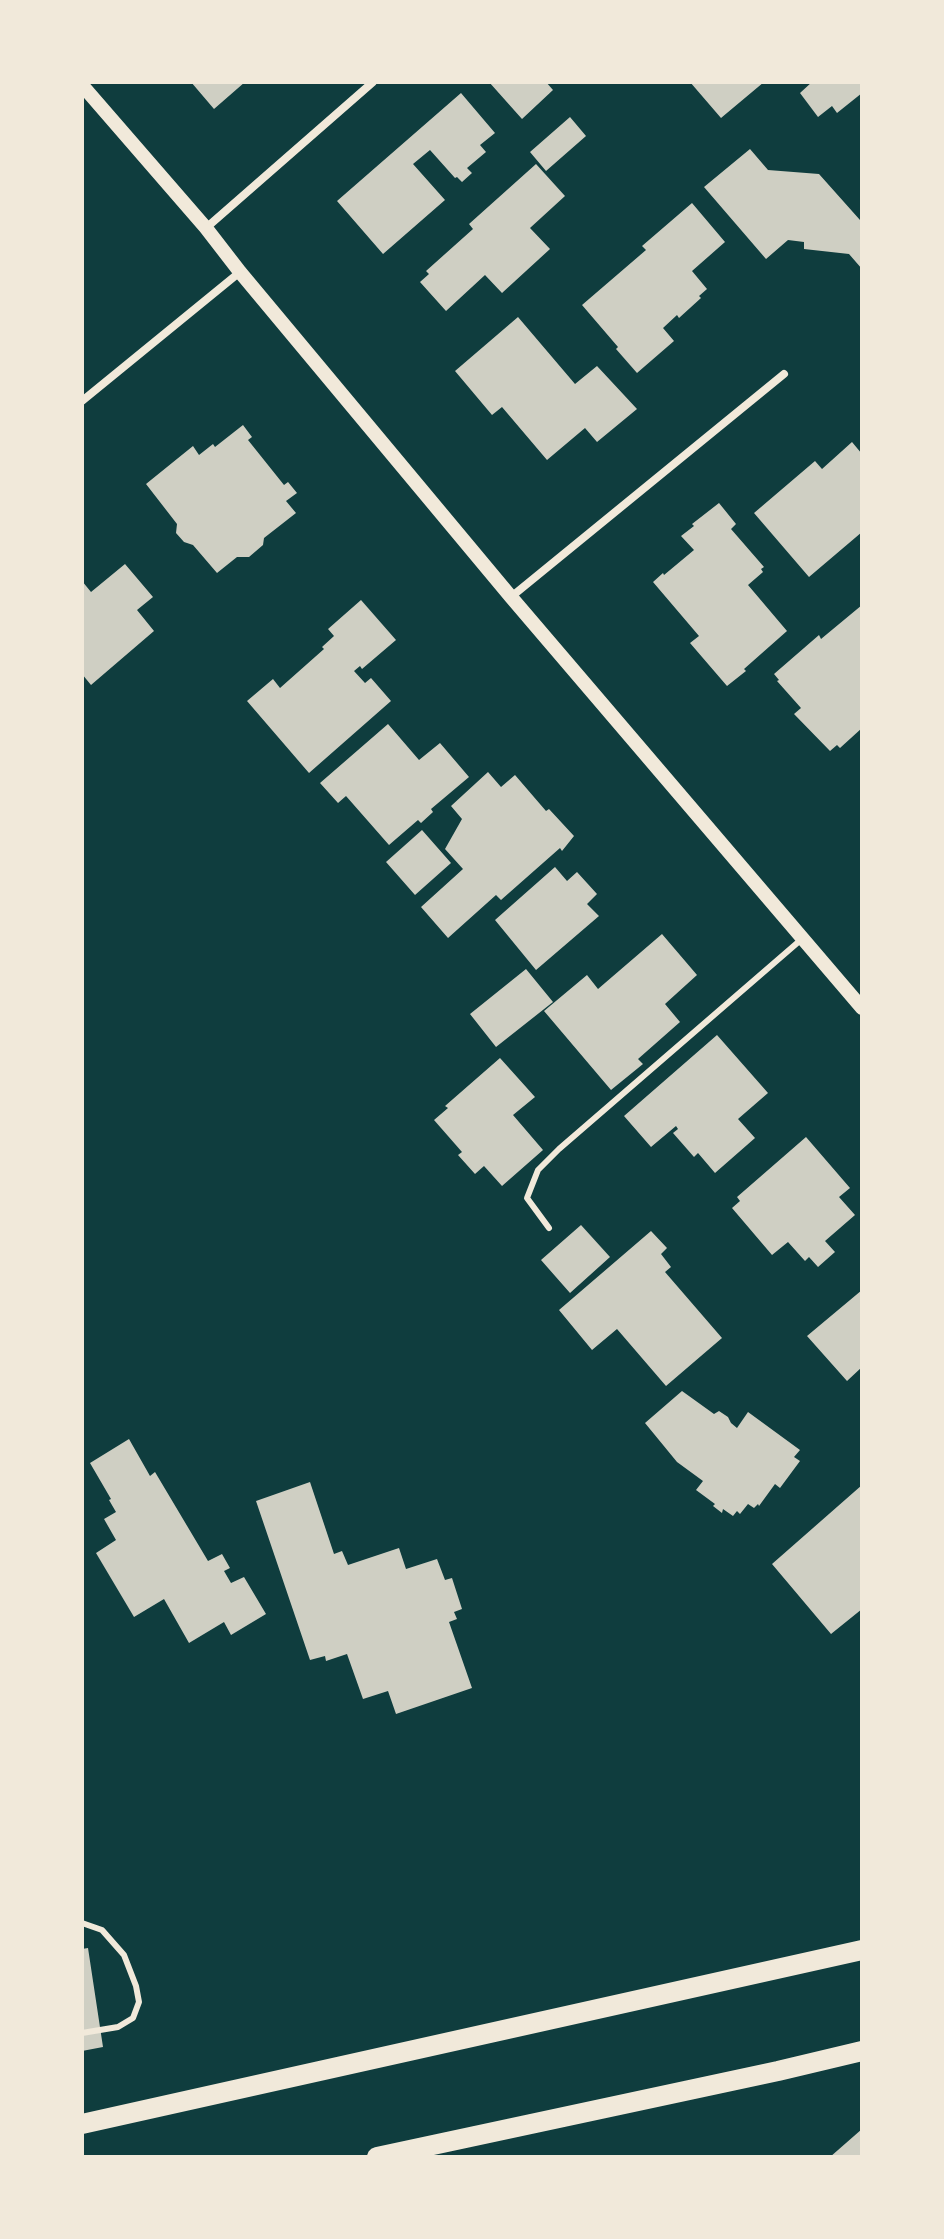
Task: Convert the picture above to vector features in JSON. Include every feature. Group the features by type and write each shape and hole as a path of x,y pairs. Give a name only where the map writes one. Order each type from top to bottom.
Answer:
{"main road":[{"path":"82,2124 862,1950"},
{"path":"377,2157 862,2051"}],"street":[{"path":"206,228 373,82"},
{"path":"82,85 206,228 511,597 862,1008"},
{"path":"82,401 240,272"},
{"path":"511,597 784,374"}],"lane":[{"path":"549,1228 527,1198 538,1170 803,938"},
{"path":"82,1923 102,1930 124,1955 139,2002 133,2018 118,2027 82,2033"}],"building":[{"path":"191,82 245,82 214,109"},
{"path":"489,82 546,82 553,90 522,119"},
{"path":"690,82 764,82 721,118"},
{"path":"812,82 862,82 862,93 837,113 832,106 818,117 800,93"},
{"path":"461,93 495,133 480,145 486,152 467,168 472,173 462,182 430,150 413,164 445,200 383,254 337,201"},
{"path":"570,117 586,136 546,171 530,152"},
{"path":"750,149 768,170 819,174 860,220 862,218 862,269 849,254 804,249 804,242 788,240 766,259 704,187"},
{"path":"536,164 565,196 530,228 550,249 502,293 485,275 446,311 420,282 429,274 426,271 473,229 469,224"},
{"path":"692,203 725,242 692,271 707,289 679,318 677,315 663,328 674,341 637,373 582,305 646,250 642,246"},
{"path":"518,317 575,384 597,366 637,409 597,442 585,428 547,460 502,407 492,415 455,371"},
{"path":"243,425 252,437 248,440 284,485 288,482 297,493 286,501 296,513 264,538 263,545 249,557 237,557 217,573 193,545 184,542 176,533 177,524 146,484 193,446 199,455 213,444 215,447"},
{"path":"852,442 862,454 862,532 809,577 754,513 815,461 822,469"},
{"path":"719,503 736,524 731,529 764,567 761,569 763,572 748,585 787,631 727,686 690,643 699,636 653,582 694,550 681,536"},
{"path":"125,564 153,597 137,610 154,631 91,685 82,674 82,581 91,592"},
{"path":"361,600 396,640 362,669 360,666 354,671 365,683 371,678 391,701 309,773 247,701 273,679 280,688 324,649 322,647 334,636 328,629"},
{"path":"862,605 862,728 840,748 837,745 830,751 794,714 801,708 774,674 819,635 821,639"},
{"path":"388,724 419,760 440,743 469,777 431,809 433,812 421,823 418,820 389,845 346,796 338,803 320,783"},
{"path":"488,772 501,787 515,775 546,811 549,809 574,836 562,851 560,848 501,900 496,895 448,938 421,907 463,869 445,849 462,819 451,806"},
{"path":"422,830 451,863 415,895 386,862"},
{"path":"555,867 567,881 577,872 597,894 587,904 599,916 536,970 495,920"},
{"path":"662,934 697,975 665,1004 680,1022 638,1059 643,1064 611,1090 544,1011 587,975 598,989"},
{"path":"526,969 553,1002 496,1047 470,1014"},
{"path":"717,1035 768,1093 738,1119 755,1138 715,1173 698,1153 694,1157 673,1133 678,1129 676,1126 651,1147 624,1116"},
{"path":"500,1058 535,1097 513,1115 543,1150 502,1186 484,1166 475,1174 458,1155 462,1152 434,1120 448,1108 445,1106"},
{"path":"806,1137 850,1188 839,1197 855,1215 825,1241 835,1252 818,1267 809,1257 805,1261 788,1242 772,1255 732,1208 740,1201 737,1197"},
{"path":"581,1225 610,1257 570,1293 541,1260"},
{"path":"651,1231 667,1248 661,1254 671,1267 665,1272 722,1338 666,1386 617,1329 592,1350 559,1310"},
{"path":"862,1290 862,1367 847,1381 807,1336"},
{"path":"682,1391 714,1414 719,1411 728,1417 737,1428 748,1412 800,1450 794,1457 800,1461 780,1488 775,1484 759,1506 754,1508 748,1504 740,1514 737,1511 733,1516 723,1509 722,1513 696,1490 703,1481 677,1462 645,1423"},
{"path":"129,1439 150,1476 155,1472 208,1561 222,1554 230,1568 224,1571 231,1583 244,1577 266,1614 231,1635 224,1622 189,1643 164,1599 134,1617 96,1553 116,1540 104,1519 116,1512 90,1463"},
{"path":"310,1482 334,1554 342,1551 348,1565 399,1548 406,1569 437,1559 445,1580 452,1578 462,1609 454,1612 457,1619 449,1622 472,1688 396,1714 388,1691 363,1699 347,1654 326,1661 325,1656 310,1660 256,1501"},
{"path":"862,1485 862,1609 831,1634 772,1564"},
{"path":"88,1948 103,2047 82,2051 82,1949"},
{"path":"862,2129 862,2157 830,2157"}]}
